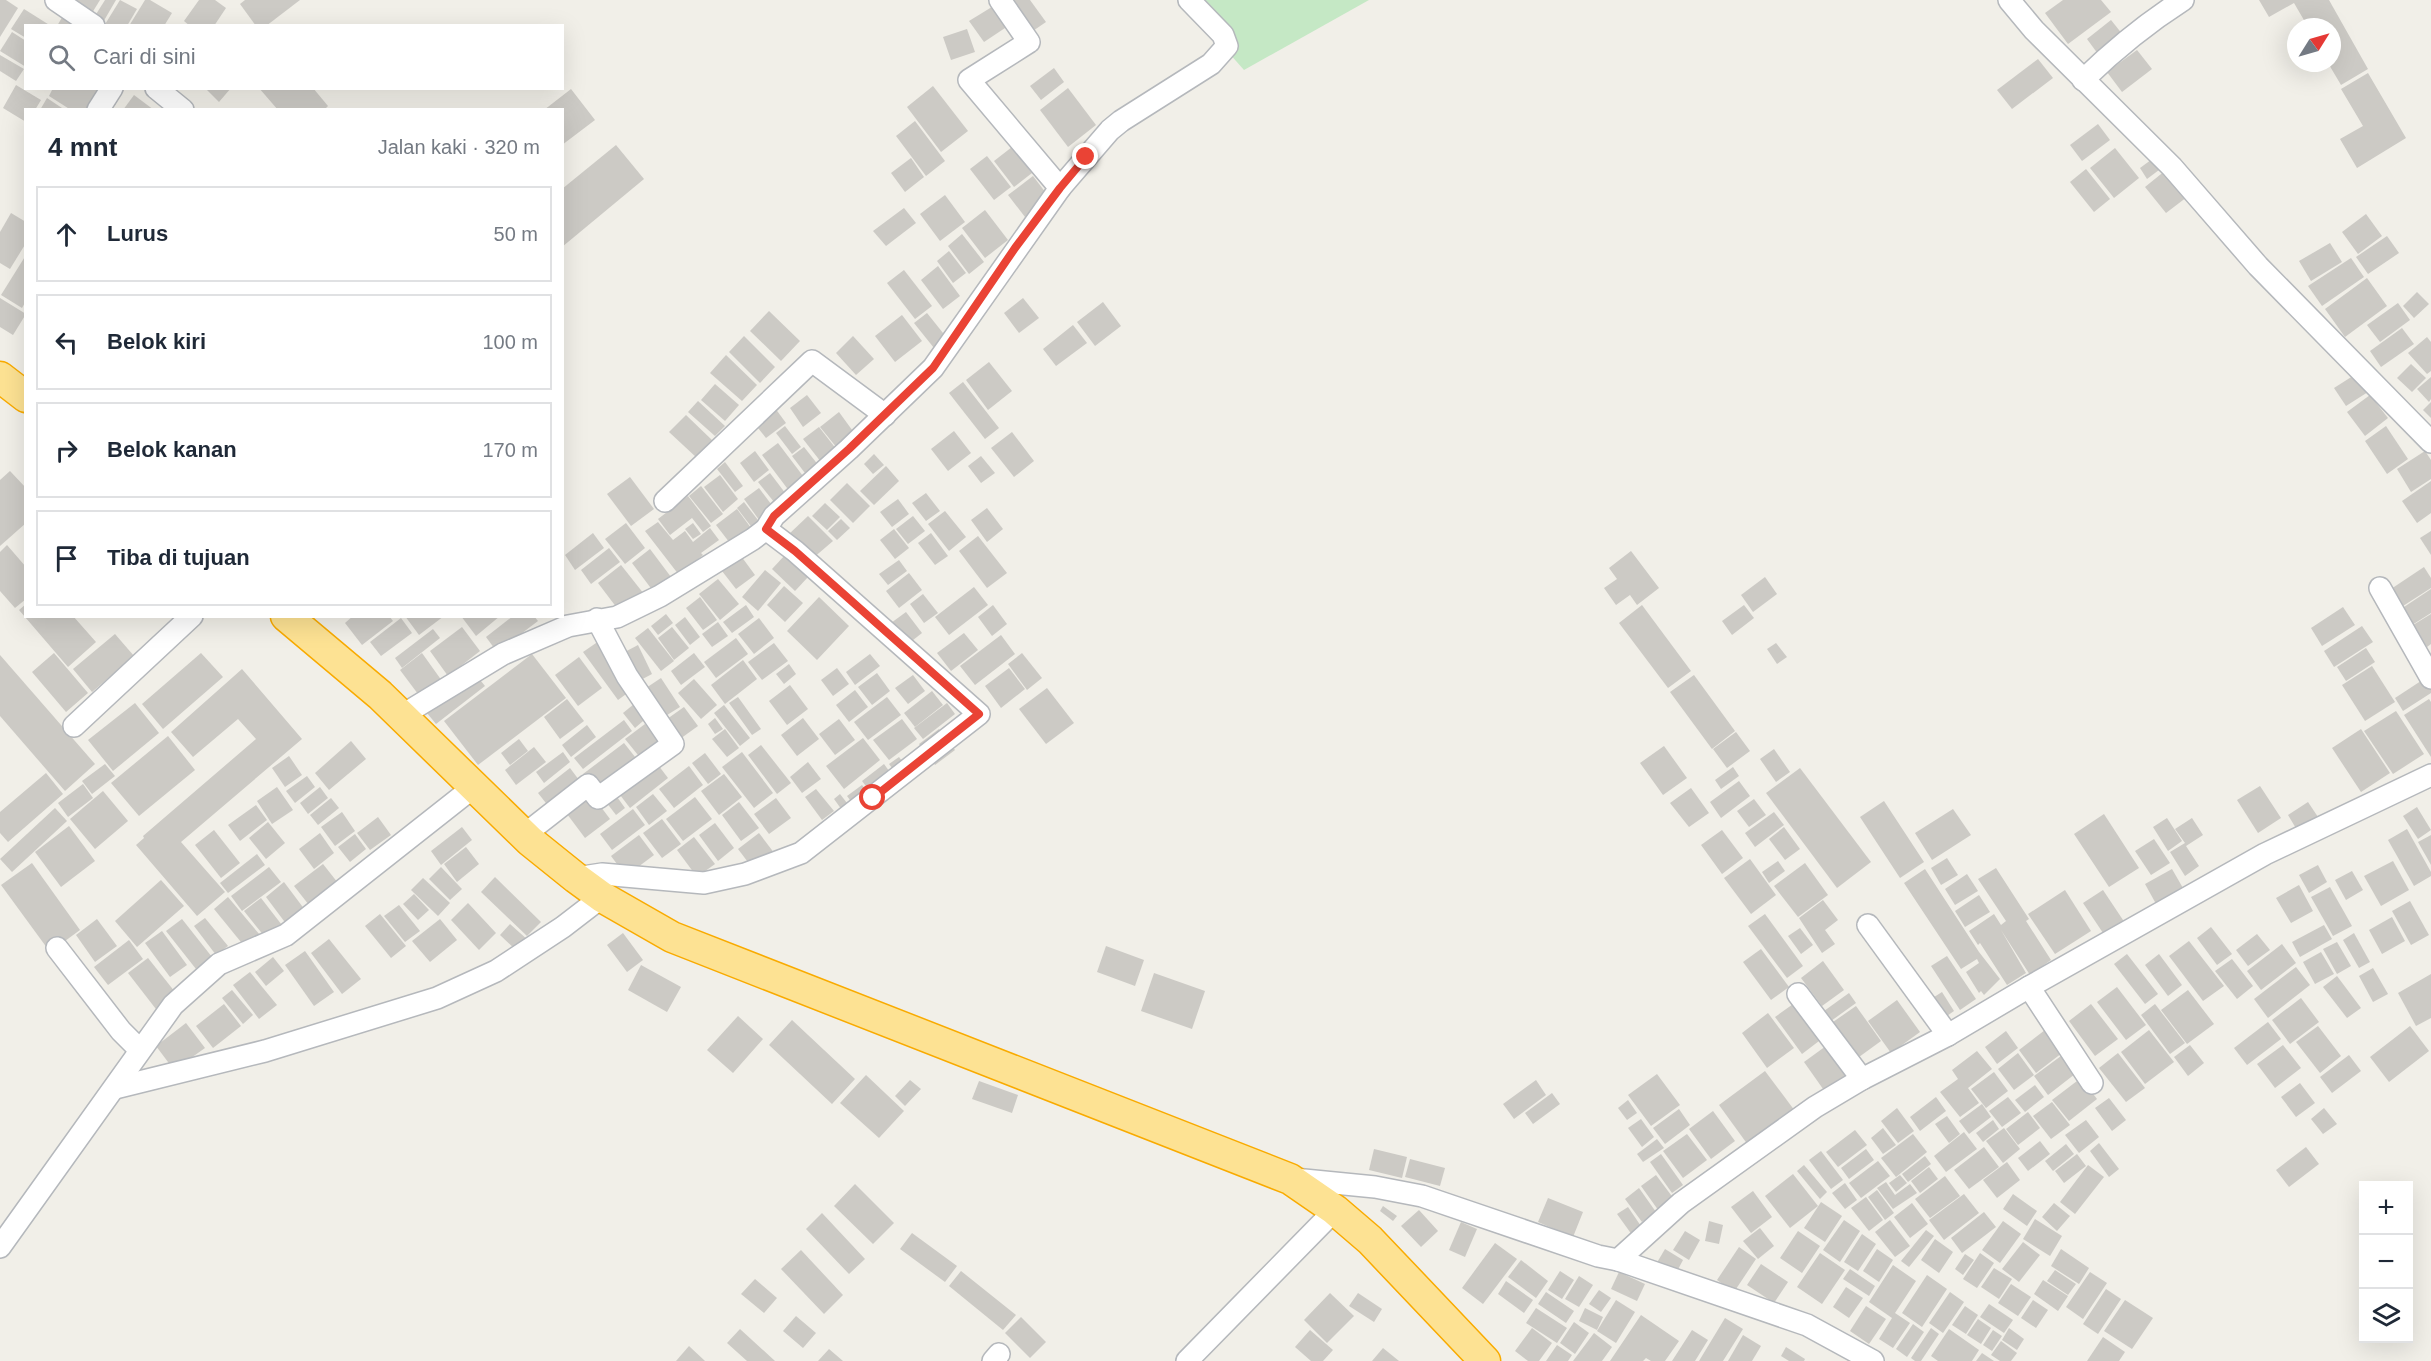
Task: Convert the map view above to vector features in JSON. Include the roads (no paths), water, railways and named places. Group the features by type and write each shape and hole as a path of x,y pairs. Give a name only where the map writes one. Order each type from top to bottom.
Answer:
{"highway":[{"path":"0,377 24,395"},
{"path":"288,618 380,695 524,835 602,897 672,937 1290,1179 1335,1210 1370,1240 1485,1361"}],"street":[{"path":"56,0 91,24"},
{"path":"1000,0 1029,42 969,80 1060,188"},
{"path":"401,716 503,654 568,626 617,616 660,596 708,568 766,529 774,516 933,368 1060,188 1095,146 1121,121 1211,64 1227,46 1223,35 1189,0"},
{"path":"2009,0 2034,30 2172,166 2265,273 2431,442"},
{"path":"2084,80 2146,25 2183,0"},
{"path":"99,108 111,90"},
{"path":"158,90 181,108"},
{"path":"664,501 812,362 885,415"},
{"path":"576,878 602,874 704,883 745,874 801,853 979,714 795,551 766,529"},
{"path":"2380,588 2431,678"},
{"path":"74,726 190,618"},
{"path":"524,835 588,785 598,798 673,744 627,676 597,619"},
{"path":"1618,1260 1681,1203 1714,1178 1815,1107 1862,1079 2033,993 2265,854 2431,776"},
{"path":"0,1247 173,1005 219,964 286,935 475,786"},
{"path":"115,1089 265,1052 437,998 496,971 563,927 602,897"},
{"path":"1868,926 1948,1035"},
{"path":"57,948 121,1031 140,1050"},
{"path":"2033,993 2092,1083"},
{"path":"1797,994 1862,1079"},
{"path":"1290,1179 1375,1187 1422,1196 1807,1325 1873,1361"},
{"path":"1188,1361 1335,1210"}]}
